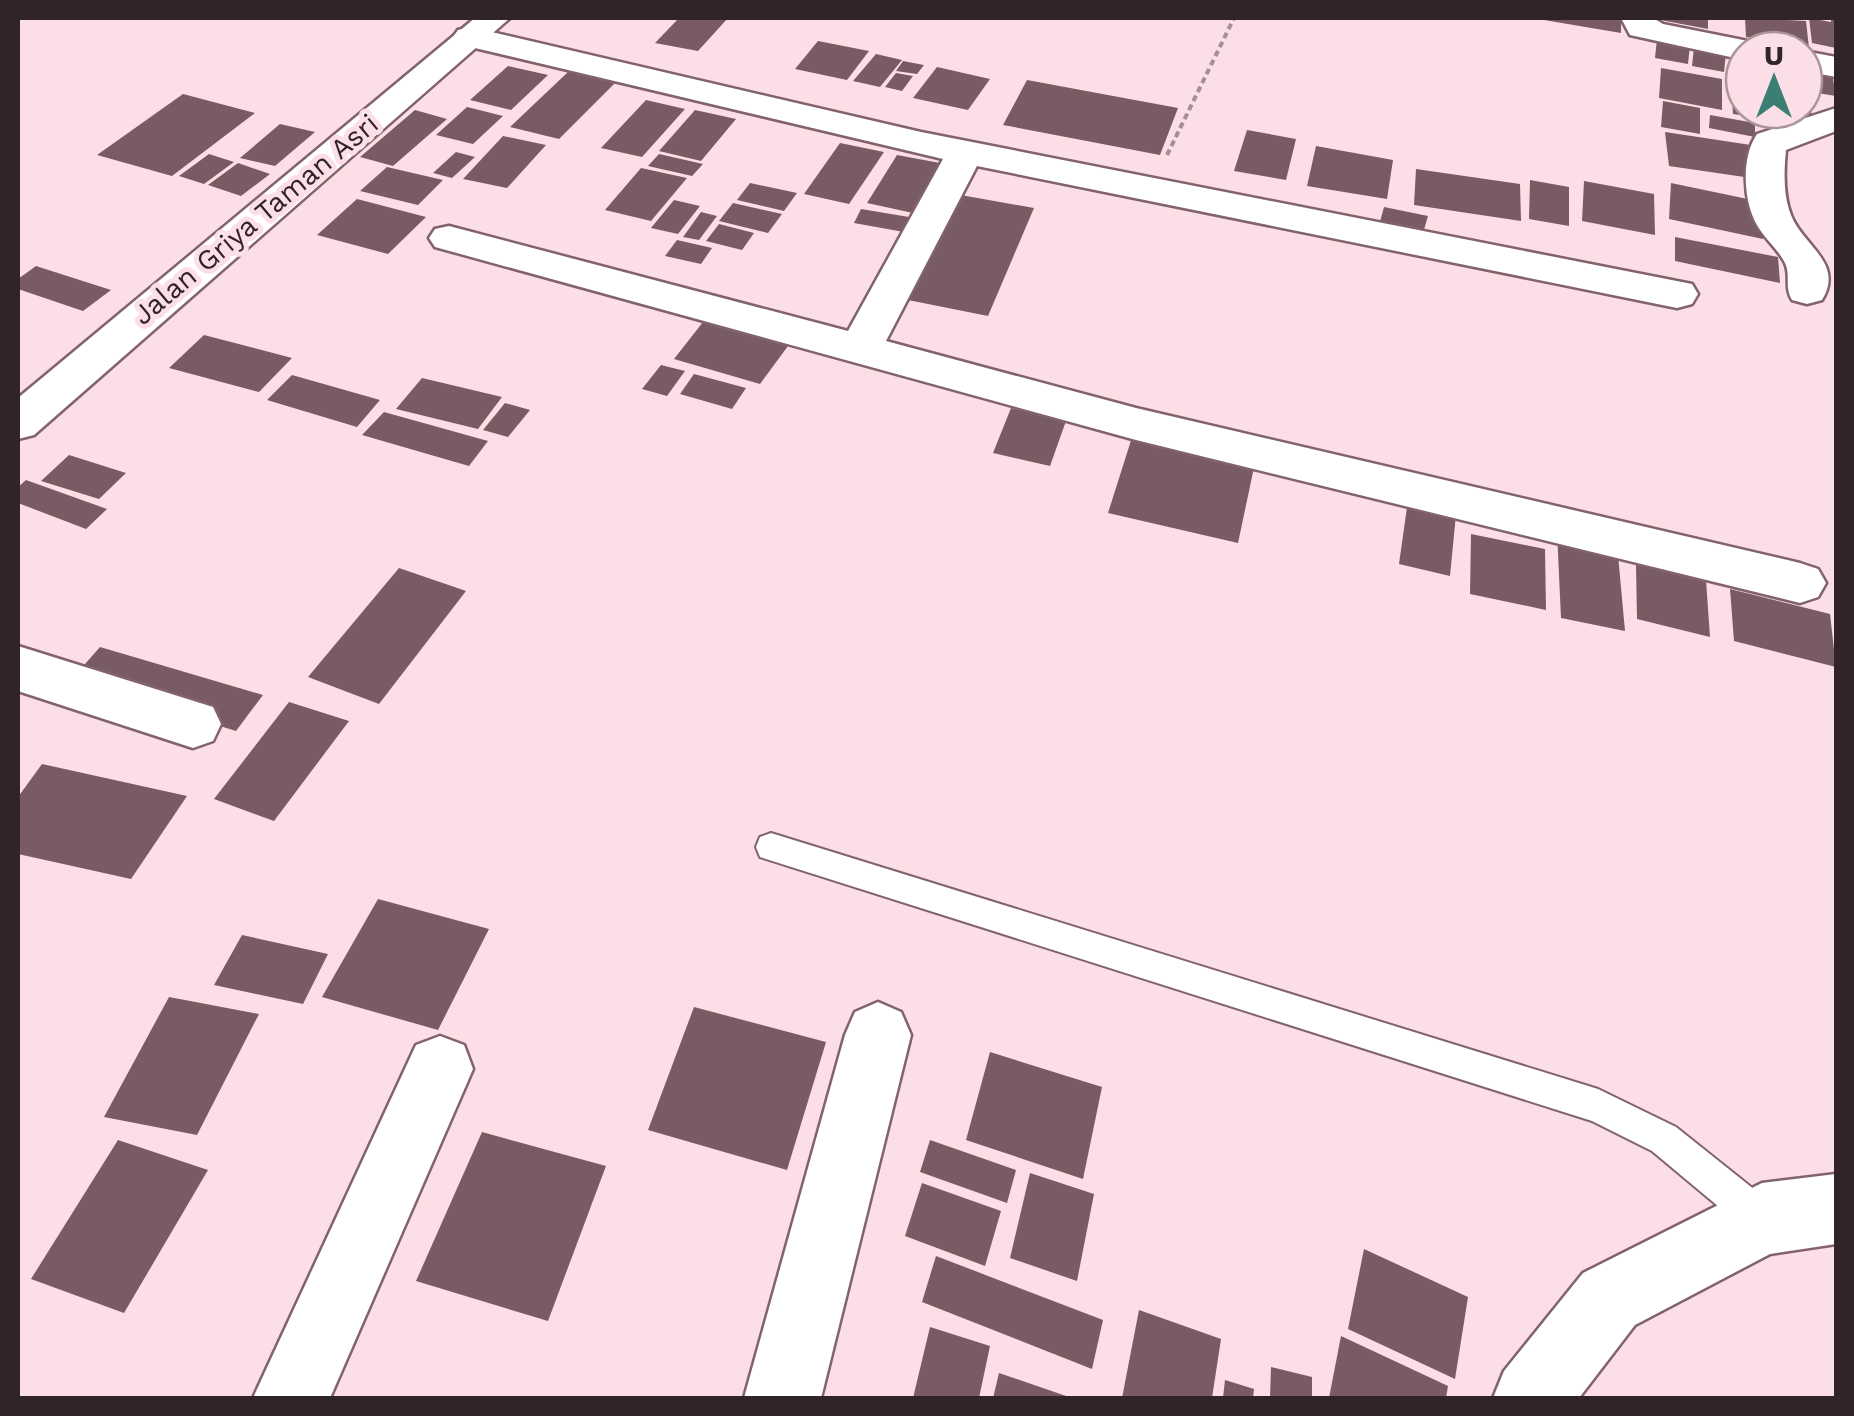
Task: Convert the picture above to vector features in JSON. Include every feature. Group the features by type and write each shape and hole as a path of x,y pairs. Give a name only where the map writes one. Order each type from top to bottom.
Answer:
{"street":[{"path":"1637,18 1642,28 1655,33 1724,46"},
{"path":"482,27 964,154 1151,187 1677,294"},
{"name":"Jalan Griya Taman Asri","path":"18,422 482,27"},
{"path":"1806,290 1810,273 1802,256 1774,222 1768,206 1764,158 1770,142 1836,119"},
{"path":"860,350 964,154"},
{"path":"448,238 1136,424 1800,584"},
{"path":"18,669 193,724"},
{"path":"782,1398 878,1035"},
{"path":"291,1398 440,1069"},
{"path":"1530,1398 1609,1299 1762,1219 1836,1209"}],"lane":[{"path":"771,847 1598,1106 1664,1139 1762,1219"}],"path":[{"path":"1151,187 1234,18"}],"building":[{"path":"679,18 728,18 698,51 655,43"},
{"path":"1621,18 1621,33 1544,20"},
{"path":"1708,18 1708,29 1655,19"},
{"path":"1745,18 1806,21 1807,30 1746,30"},
{"path":"1809,18 1831,22 1831,18 1836,18 1836,48 1824,46 1824,30 1810,30"},
{"path":"1657,39 1690,45 1688,64 1655,58"},
{"path":"818,41 869,51 847,80 795,69"},
{"path":"1694,47 1724,53 1724,72 1692,66"},
{"path":"876,54 902,60 880,87 853,81"},
{"path":"903,61 924,65 917,74 896,71"},
{"path":"508,66 548,75 511,110 470,100"},
{"path":"1824,66 1831,67 1836,96 1824,94"},
{"path":"937,67 990,79 968,110 913,98"},
{"path":"1661,68 1722,79 1722,110 1659,98"},
{"path":"568,72 615,83 559,139 510,127"},
{"path":"896,73 913,76 902,91 885,87"},
{"path":"1027,80 1178,108 1160,155 1003,125"},
{"path":"183,94 255,113 172,176 97,155"},
{"path":"646,100 685,109 642,157 601,148"},
{"path":"1663,101 1700,108 1700,134 1661,127"},
{"path":"467,107 503,116 473,144 436,135"},
{"path":"415,110 447,119 393,166 360,157"},
{"path":"695,110 736,119 701,161 659,151"},
{"path":"1710,115 1724,117 1724,130 1755,130 1755,137 1709,128"},
{"path":"280,124 315,132 275,166 240,158"},
{"path":"1247,130 1296,139 1286,180 1234,171"},
{"path":"1665,132 1751,145 1758,179 1669,166"},
{"path":"503,136 546,145 507,188 463,179"},
{"path":"840,143 884,152 849,204 804,194"},
{"path":"1316,146 1393,160 1387,199 1307,186"},
{"path":"456,152 475,157 452,178 433,173"},
{"path":"209,154 234,162 204,184 179,176"},
{"path":"659,154 703,164 692,176 648,166"},
{"path":"897,155 940,163 913,213 867,203"},
{"path":"238,163 270,174 241,196 208,185"},
{"path":"387,167 443,180 418,205 360,191"},
{"path":"641,168 687,178 651,221 605,210"},
{"path":"1416,169 1520,184 1521,221 1414,205"},
{"path":"1530,180 1569,187 1569,226 1529,219"},
{"path":"1584,181 1654,194 1655,235 1582,221"},
{"path":"750,183 797,193 784,211 737,200"},
{"path":"1671,183 1762,202 1763,239 1669,219"},
{"path":"955,194 1034,208 988,316 903,299"},
{"path":"357,199 426,217 388,254 317,235"},
{"path":"674,200 700,206 678,234 651,228"},
{"path":"733,203 782,214 768,233 719,221"},
{"path":"1384,207 1428,216 1421,240 1378,229"},
{"path":"861,209 921,219 915,234 854,223"},
{"path":"701,212 717,216 699,240 683,237"},
{"path":"719,224 754,233 742,250 706,241"},
{"path":"1675,237 1778,257 1780,283 1675,261"},
{"path":"677,240 712,248 701,264 665,256"},
{"path":"36,266 111,290 83,311 18,289 18,279"},
{"path":"703,322 788,346 760,384 674,359"},
{"path":"204,335 292,358 259,392 169,368"},
{"path":"661,365 685,371 667,396 642,389"},
{"path":"694,374 746,388 732,409 680,394"},
{"path":"292,375 380,400 357,427 267,400"},
{"path":"422,378 502,397 478,429 396,409"},
{"path":"505,403 530,410 508,437 483,430"},
{"path":"1011,408 1066,421 1050,466 993,453"},
{"path":"384,412 488,441 469,466 362,435"},
{"path":"1134,431 1256,458 1238,543 1108,513"},
{"path":"69,455 126,473 99,499 41,481"},
{"path":"26,480 107,509 86,529 18,503 18,487"},
{"path":"1409,493 1457,504 1450,576 1399,564"},
{"path":"1557,532 1617,544 1625,631 1561,618"},
{"path":"1471,534 1545,549 1546,610 1470,594"},
{"path":"1636,564 1706,580 1710,637 1637,619"},
{"path":"399,568 466,591 379,704 308,677"},
{"path":"1730,589 1830,614 1836,667 1734,641"},
{"path":"100,647 263,695 236,731 71,680"},
{"path":"289,702 349,721 274,821 214,799"},
{"path":"42,764 187,796 131,879 18,854 18,797"},
{"path":"378,899 489,929 438,1030 322,997"},
{"path":"242,935 328,954 303,1004 214,985"},
{"path":"169,997 259,1014 197,1135 104,1117"},
{"path":"694,1007 826,1042 787,1170 648,1130"},
{"path":"990,1052 1102,1087 1083,1179 966,1140"},
{"path":"482,1132 606,1166 548,1321 416,1281"},
{"path":"118,1140 208,1170 124,1313 31,1279"},
{"path":"930,1140 1016,1170 1007,1203 920,1172"},
{"path":"1030,1173 1094,1194 1077,1281 1010,1258"},
{"path":"922,1183 1001,1211 985,1266 905,1236"},
{"path":"1364,1249 1468,1297 1455,1379 1348,1329"},
{"path":"936,1256 1103,1320 1092,1369 922,1302"},
{"path":"1139,1310 1221,1339 1212,1398 1122,1398"},
{"path":"930,1327 990,1346 979,1398 913,1398"},
{"path":"1341,1336 1448,1386 1446,1398 1329,1398"},
{"path":"1271,1367 1312,1377 1312,1398 1270,1398"},
{"path":"999,1373 1072,1398 993,1398"},
{"path":"1225,1380 1254,1389 1253,1398 1223,1398"}]}
